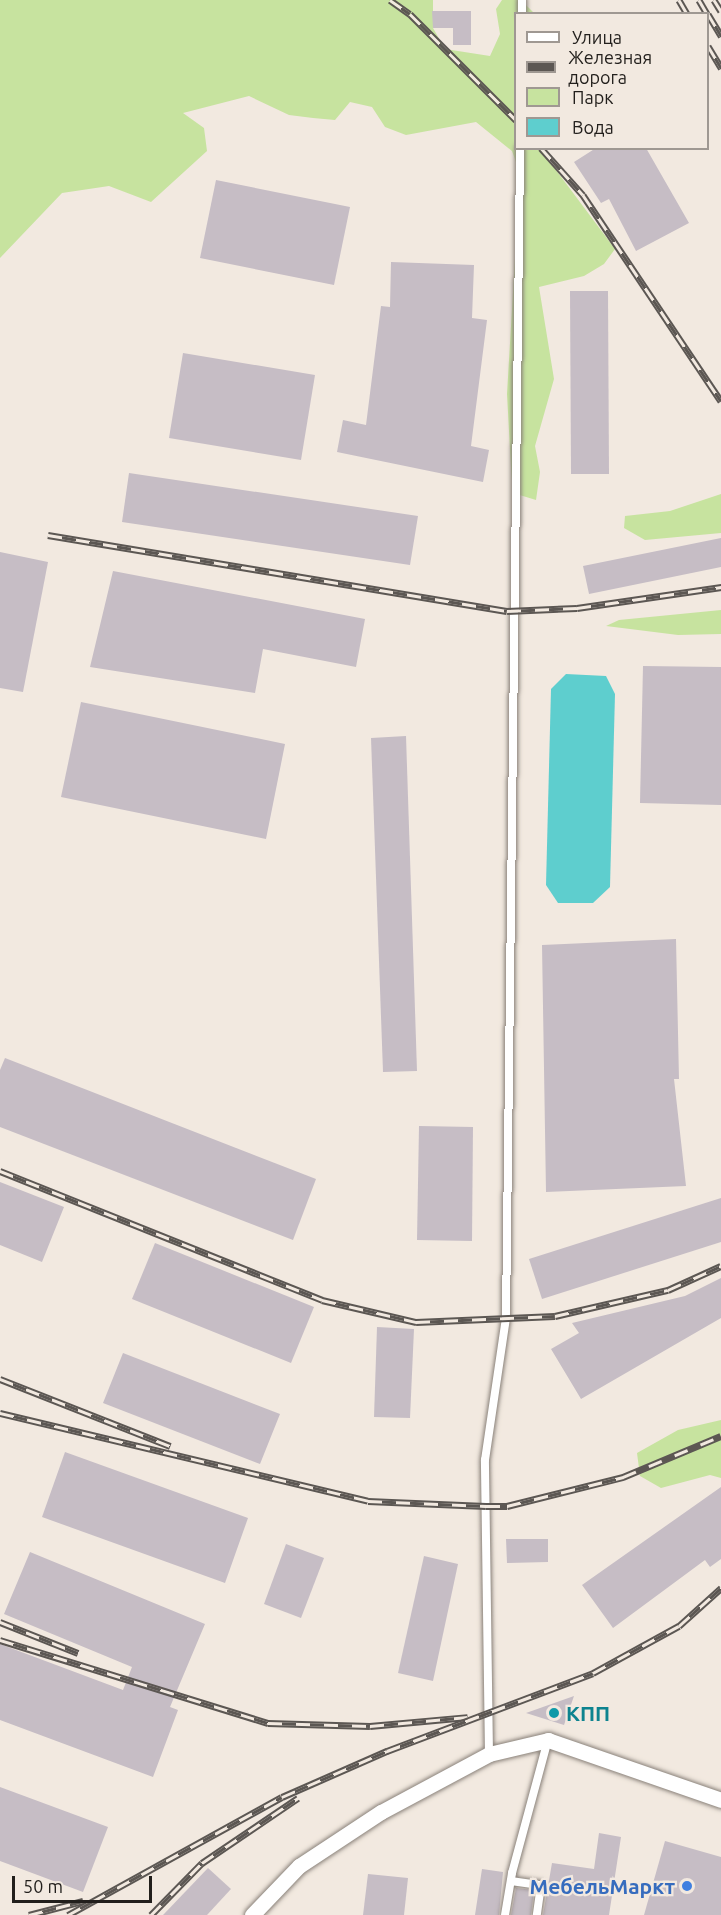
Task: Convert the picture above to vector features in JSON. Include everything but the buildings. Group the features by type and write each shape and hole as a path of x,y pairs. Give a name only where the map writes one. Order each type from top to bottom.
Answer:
{"street":[{"path":"252,1915 299,1866 381,1812 489,1754 548,1740 721,1800"}],"lane":[{"path":"489,1754 485,1460 506,1318 520,150"},
{"path":"505,1915 511,1881 548,1740"},
{"path":"511,1881 541,1885 537,1915"}],"green space":[{"path":"0,0 433,0 433,28 445,49 490,56 500,34 496,9 502,0 521,0 533,12 514,12 514,150 545,150 544,154 615,249 604,264 584,276 539,287 554,379 535,446 540,472 536,500 513,493 507,394 520,173 512,151 476,122 406,135 385,127 372,107 350,102 335,120 289,115 249,96 183,113 204,128 207,151 151,202 109,186 62,193 0,258"},
{"path":"721,494 721,533 645,540 624,528 625,516 670,511"},
{"path":"721,610 721,634 678,635 606,626 619,620"},
{"path":"721,1420 721,1478 710,1475 661,1488 640,1476 637,1453 678,1430"}],"water":[{"path":"566,674 606,676 615,694 610,887 593,903 558,903 546,885 551,689"}],"railway":[{"path":"390,0 410,14 514,118"},
{"path":"679,0 686,12"},
{"path":"699,0 706,12"},
{"path":"714,0 721,11"},
{"path":"709,16 721,36"},
{"path":"709,48 721,68"},
{"path":"543,150 583,195 721,401"},
{"path":"48,535 507,611 577,608 721,587"},
{"path":"0,1171 322,1300 416,1322 555,1316 668,1290 721,1266"},
{"path":"0,1379 170,1446"},
{"path":"0,1413 368,1501 486,1506 507,1506 623,1477 721,1436"},
{"path":"68,1915 282,1797 387,1751 593,1673 679,1626 721,1588"},
{"path":"0,1622 78,1653"},
{"path":"0,1640 268,1723 370,1726 468,1717"},
{"path":"151,1915 202,1863 298,1798"},
{"path":"29,1915 83,1901"}],"place":[{"name":"КПП","path":"554,1713"},
{"name":"МебельМаркт","path":"687,1886"}]}
